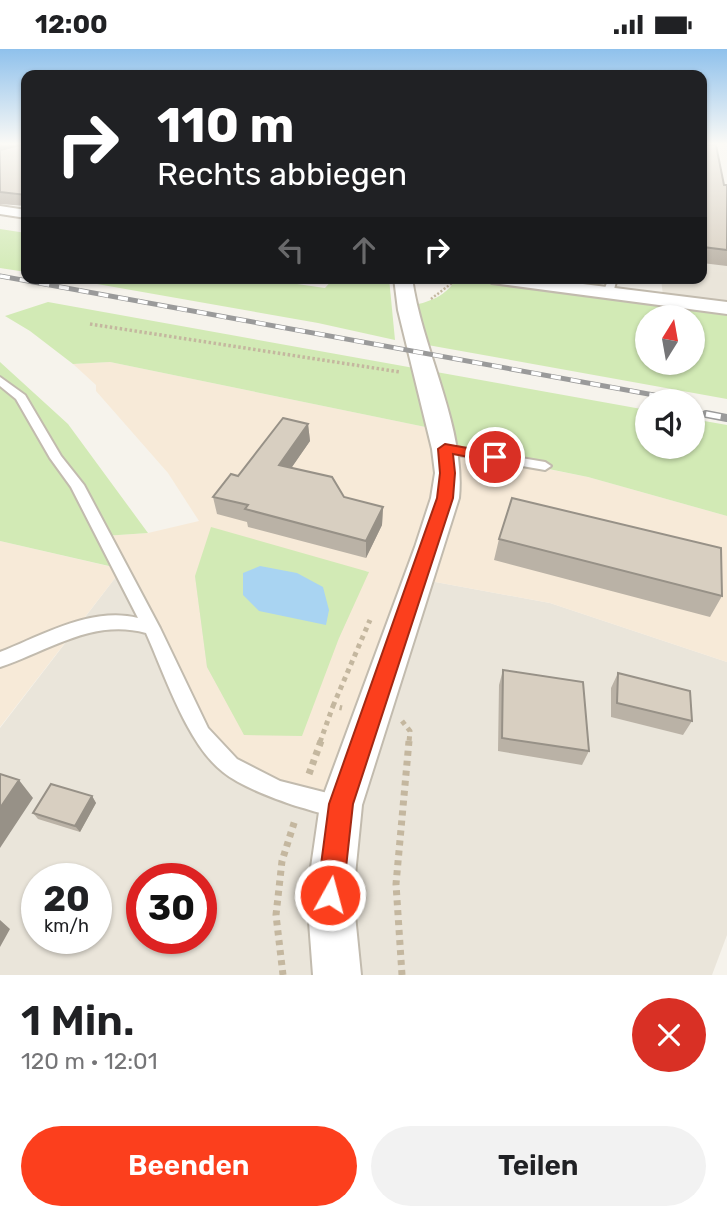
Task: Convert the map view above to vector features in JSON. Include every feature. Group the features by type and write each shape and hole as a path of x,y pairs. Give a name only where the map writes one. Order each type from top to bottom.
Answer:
{"street":[{"path":"0,210 21,213"},
{"path":"337,975 330,895 351,710 445,498 448,473 445,449 415,341 404,284"},
{"path":"580,284 610,286 727,308"}],"lane":[{"path":"0,380 22,397 56,458 77,485 152,628 201,734 230,766 277,790 325,804 341,804"},
{"path":"445,449 545,465"},
{"path":"0,660 80,629 106,623 129,622 152,628"}],"path":[{"path":"90,324 405,373 403,365"},
{"path":"373,613 351,710 401,721 410,731 396,859 397,947 402,975"}],"shaded area":[{"path":"707,229 727,231 727,304 663,296 662,284 707,284"},
{"path":"110,362 440,430 445,449 588,477 727,516 727,662 550,603 419,579 341,804 276,790 202,734 122,569 0,727 0,541 121,569 104,536 148,533 199,521 168,473 96,391 96,385 73,364","holes":["368,571 339,638 244,734 207,667 195,576"]},
{"path":"122,569 419,579 550,603 727,662 727,935 712,975 0,975 0,728"}],"green space":[{"path":"0,229 21,232 21,271 0,268"},
{"path":"97,284 297,284 325,288 329,284 390,284 395,340 318,323"},
{"path":"452,284 563,284 727,305 727,399 705,395 705,389 672,389 422,344 409,306 436,298"},
{"path":"48,302 635,408 635,459 705,459 705,421 727,425 727,516 588,477 445,448 440,430 110,362 73,364 30,331 5,316"},
{"path":"0,362 68,424 148,533 104,536 122,569 0,541"},
{"path":"211,527 369,572 339,638 302,736 244,735 207,667 195,576"}],"water":[{"path":"260,566 297,573 323,587 329,610 326,625 259,611 243,595 243,573"}],"building":[{"path":"0,188 21,188 21,194 0,192"},
{"path":"707,188 727,188 727,250 707,248"},
{"path":"283,418 308,424 279,465 332,477 344,497 383,507 366,541 245,509 248,505 213,497 231,474 238,476"},
{"path":"512,498 721,548 722,596 499,539"},
{"path":"503,670 583,682 589,751 502,738"},
{"path":"618,673 690,691 692,721 617,703"},
{"path":"0,774 19,780 0,808"},
{"path":"51,784 92,796 75,826 33,813"}],"railway":[{"path":"0,276 21,280"},
{"path":"44,284 635,392"},
{"path":"705,414 716,416"},
{"path":"706,414 727,418"}],"route":[{"path":"330,895 341,804 445,498 448,473 445,449 495,457"}]}
